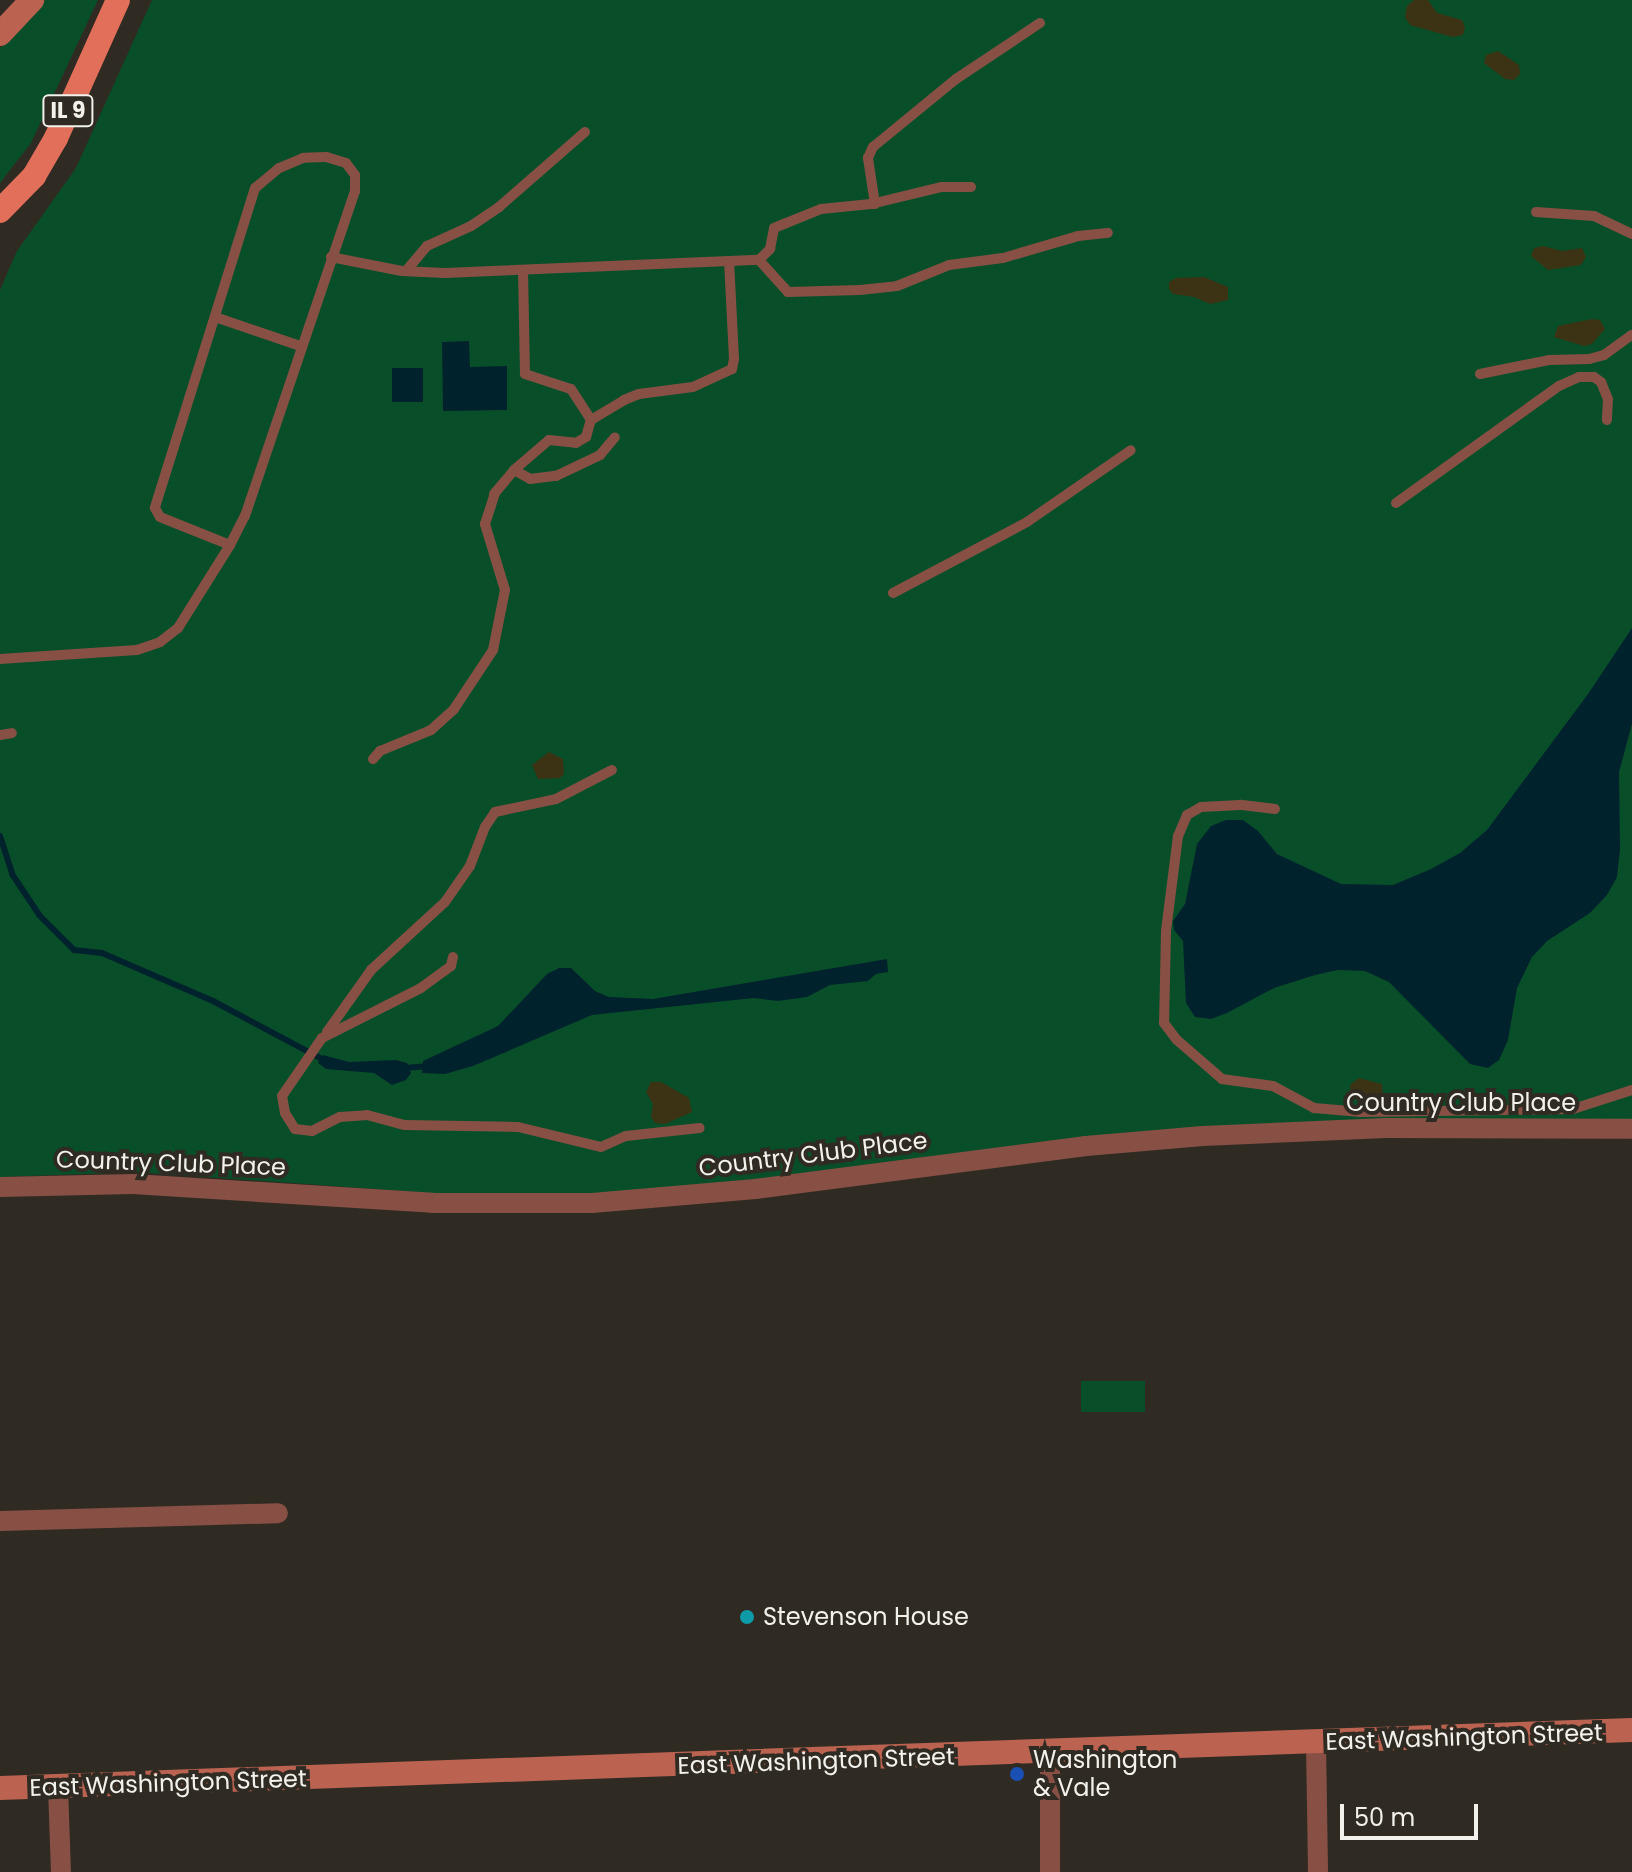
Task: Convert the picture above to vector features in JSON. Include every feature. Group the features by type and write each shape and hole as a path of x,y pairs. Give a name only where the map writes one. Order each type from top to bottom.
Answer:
{"main road":[{"path":"0,34 32,0"},
{"name":"IL 9","path":"0,211 34,176 56,138 118,0"},
{"name":"East Washington Street","path":"0,1788 1632,1730"}],"street":[{"name":"Country Club Place","path":"0,1187 133,1184 432,1203 592,1203 765,1188 1086,1146 1203,1136 1386,1128 1632,1129"},
{"path":"0,1521 278,1513"},
{"path":"1316,1743 1318,1872"},
{"path":"1050,1753 1050,1872"},
{"path":"58,1787 61,1872"}],"lane":[{"path":"875,204 868,158 873,147 956,79 1040,23"},
{"path":"406,271 427,246 471,226 499,207 585,132"},
{"path":"0,659 137,650 160,642 178,628 230,545 245,516 300,346 355,191 355,175 346,163 326,157 303,158 279,168 255,188 155,508 160,517 230,545"},
{"path":"331,257 350,264 406,271 523,270 759,260 770,249 774,228 821,209 875,204 942,187 971,187"},
{"path":"1536,212 1594,216 1632,234"},
{"path":"759,260 788,292 860,290 897,286 949,265 1003,258 1078,236 1108,233"},
{"path":"373,759 380,751 421,736 440,722 478,675 493,650 505,590 485,524 494,494 514,470 549,440 576,443 586,437 591,420 604,410 639,394 693,387 732,369 729,261"},
{"path":"523,270 525,374 571,389 591,420"},
{"path":"215,317 300,346"},
{"path":"1480,374 1549,360 1589,359 1604,355 1632,335"},
{"path":"1396,503 1550,392 1579,377 1594,377 1601,382 1608,399 1607,420"},
{"path":"514,470 530,479 556,476 600,455 615,437"},
{"path":"893,593 1027,522 1131,450"},
{"path":"0,735 12,733"},
{"path":"612,770 556,799 495,812 485,827 470,866 445,902 371,970 282,1096 290,1124 302,1132 340,1117 367,1115 428,1126 518,1127 601,1147 626,1136 700,1128"},
{"path":"1275,809 1240,805 1201,807 1187,815 1178,836 1166,931 1164,1023 1177,1040 1222,1079 1273,1086 1314,1108 1361,1112 1573,1109 1632,1090"},
{"path":"323,1037 421,988 451,966 453,957"}],"green space":[{"path":"45,0 98,0 31,143 0,183 0,48"},
{"path":"152,0 1632,0 1632,1120 1323,1121 1122,1133 764,1179 597,1194 445,1194 138,1172 0,1177 0,290 17,251 76,168"},
{"path":"1081,1381 1145,1381 1145,1412 1081,1412"}],"sand":[{"path":"1414,0 1428,0 1437,13 1462,20 1465,27 1463,35 1452,37 1410,25 1405,17 1407,6"},
{"path":"1498,51 1519,65 1520,74 1514,80 1505,79 1484,63 1486,55"},
{"path":"1543,246 1562,251 1582,248 1586,257 1581,265 1548,270 1531,256 1534,248"},
{"path":"1204,277 1228,287 1228,300 1210,304 1194,297 1173,294 1169,289 1169,282 1176,278"},
{"path":"1600,320 1605,329 1592,344 1584,346 1554,337 1558,326"},
{"path":"549,752 563,759 564,774 560,778 538,779 532,765"},
{"path":"1359,1078 1382,1084 1383,1097 1375,1100 1351,1099 1350,1085"},
{"path":"651,1082 661,1082 689,1098 692,1112 665,1124 655,1123 651,1117 653,1104 646,1092"}],"water":[{"path":"469,341 470,367 507,366 507,410 443,411 442,342"},
{"path":"392,368 423,368 423,402 392,402"},
{"path":"1632,628 1632,724 1619,772 1620,849 1617,877 1607,895 1590,913 1547,941 1532,957 1517,988 1508,1040 1499,1060 1488,1068 1470,1064 1389,982 1365,971 1338,970 1315,975 1274,988 1211,1019 1195,1017 1186,1003 1183,941 1174,930 1173,921 1185,904 1197,844 1211,826 1226,820 1243,820 1258,831 1277,854 1341,884 1393,885 1431,869 1460,853 1487,830 1588,694"},
{"path":"887,959 888,972 876,974 868,981 830,985 807,997 778,1001 754,998 592,1015 473,1066 445,1074 422,1073 423,1061 498,1026 547,974 559,968 571,968 595,991 609,997 653,999"},
{"path":"323,1055 349,1062 396,1060 407,1063 411,1073 406,1080 392,1085 374,1073 326,1069 318,1063"}],"waterway":[{"path":"0,836 12,874 40,916 74,950 102,953 213,1001 326,1061"},
{"path":"405,1068 429,1066"}],"place":[{"name":"Stevenson House","path":"747,1617"},
{"name":"Washington & Vale","path":"1017,1774"}]}
